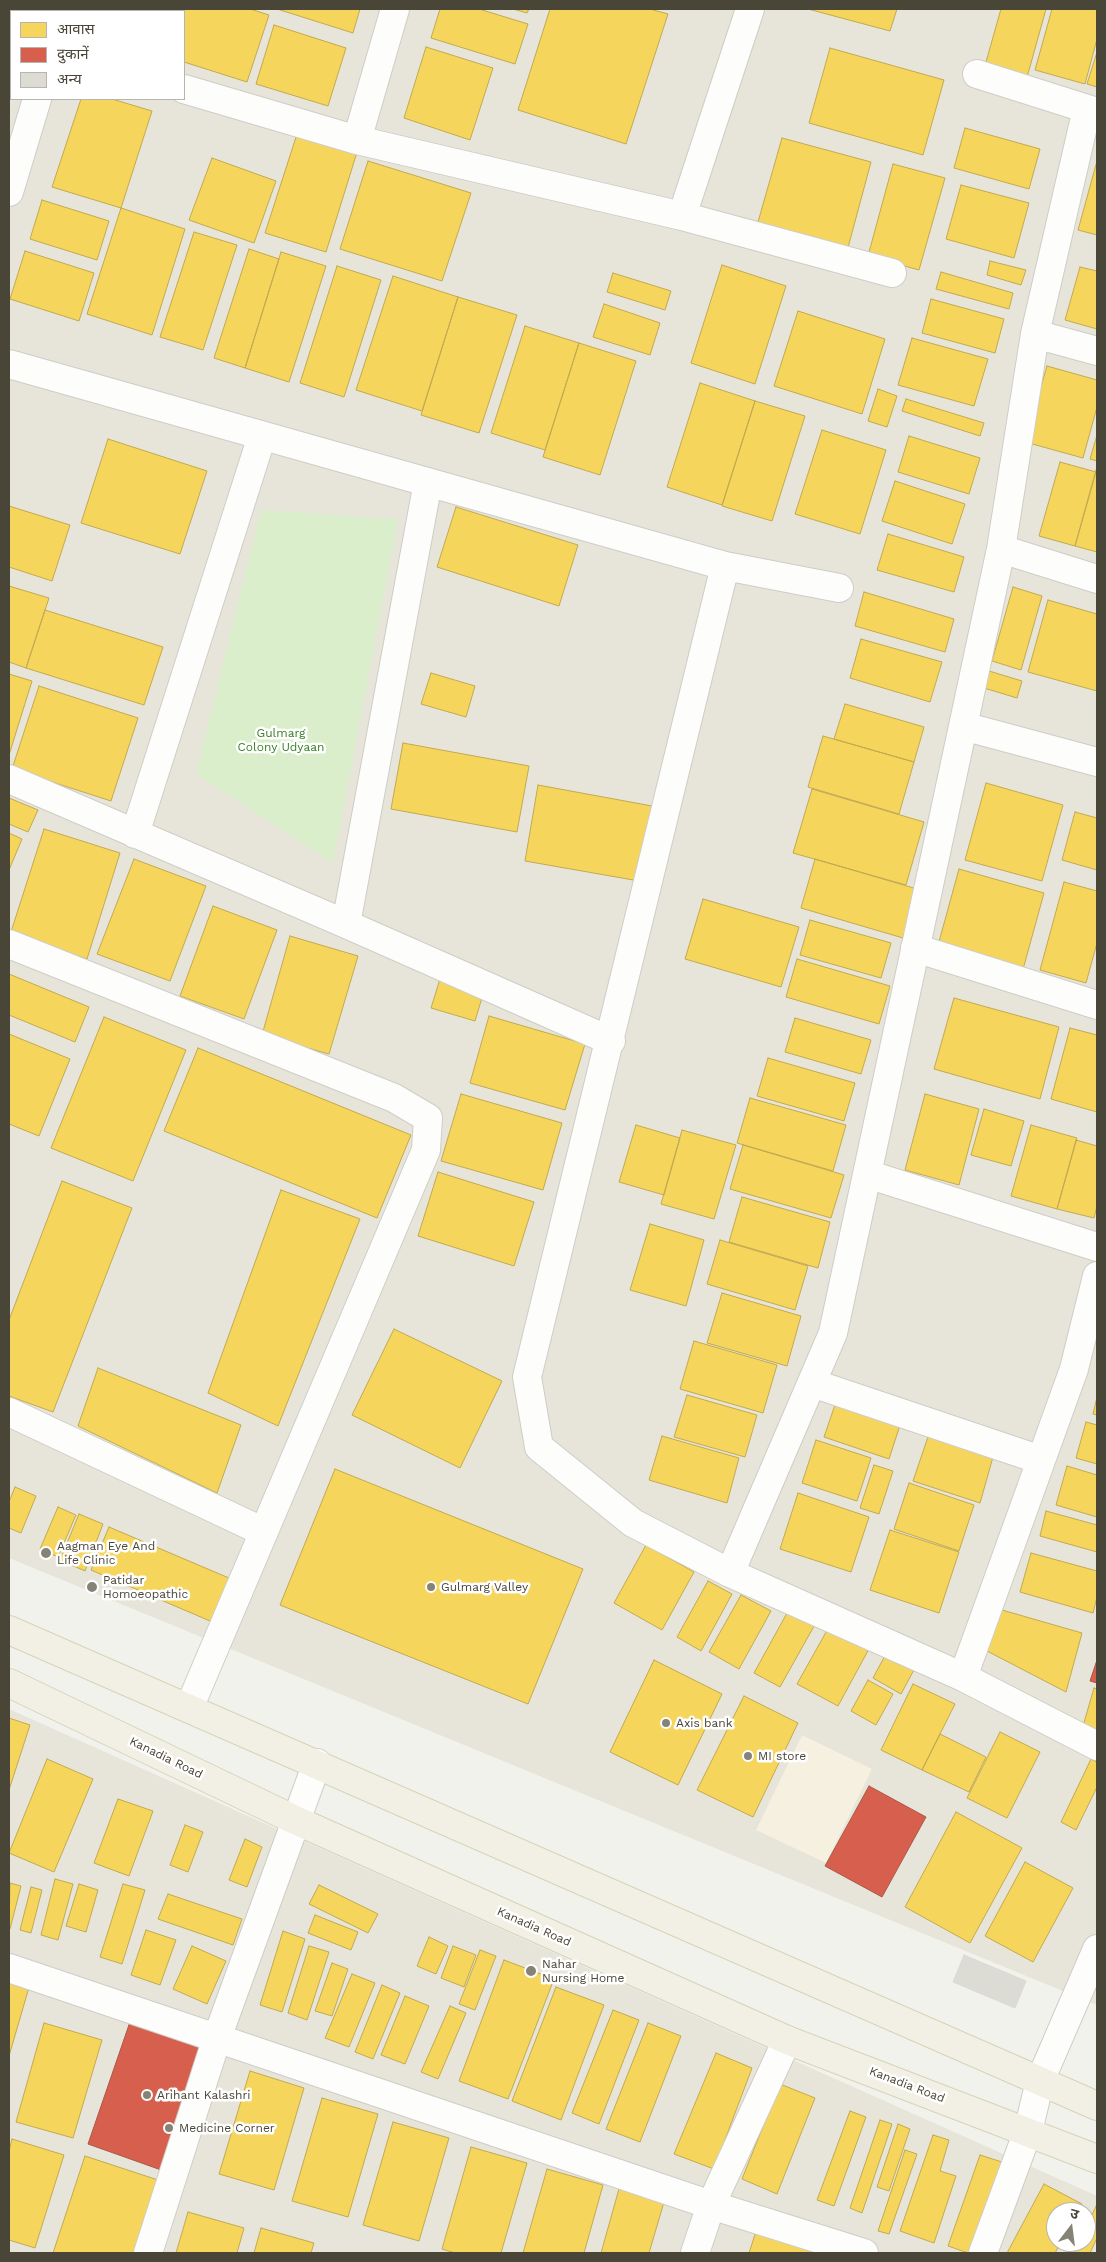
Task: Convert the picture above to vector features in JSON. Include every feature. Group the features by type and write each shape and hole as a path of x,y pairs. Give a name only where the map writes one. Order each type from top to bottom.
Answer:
{"main road":[{"path":"9,1630 1097,2106"},
{"name":"Kanadia Road","path":"9,1684 295,1820 788,2040 1097,2159"}],"street":[{"path":"357,140 395,9"},
{"path":"682,216 750,9"},
{"path":"730,1573 833,1333 1001,549 1035,334 1092,110 977,74"},
{"path":"185,89 357,140 682,216 892,273"},
{"path":"9,192 37,100"},
{"path":"1035,334 1097,351"},
{"path":"9,364 726,566 839,588"},
{"path":"135,834 262,436"},
{"path":"346,924 428,482"},
{"path":"1001,549 1097,579"},
{"path":"726,566 611,1041 527,1377 539,1447 633,1523 730,1573 963,1677 1097,1746"},
{"path":"963,726 1097,762"},
{"path":"9,779 346,924 611,1041"},
{"path":"9,944 394,1098 428,1118 426,1150 189,1708"},
{"path":"915,948 1097,1005"},
{"path":"867,1174 1097,1247"},
{"path":"963,1677 1074,1369 1097,1276"},
{"path":"812,1382 1041,1460"},
{"path":"9,1412 264,1532"},
{"path":"148,2253 217,2038 317,1764"},
{"path":"983,2253 1028,2131 1040,2081 1097,1949"},
{"path":"9,1968 710,2205 864,2253"},
{"path":"694,2253 710,2205 788,2040"}],"shaded area":[{"path":"9,9 1097,9 1097,2005 9,1558"},
{"path":"9,1709 1097,2196 1097,2253 9,2253"},
{"path":"802,1735 872,1769 826,1863 756,1830"}],"green space":[{"path":"9,9 36,9 10,10 9,38"},
{"name":"Gulmarg Colony Udyaan","path":"261,510 398,519 333,863 196,774"}],"building: आवास":[{"path":"250,9 269,15 247,82 185,62 185,10 116,10"},
{"path":"277,9 360,9 353,33"},
{"path":"440,9 479,9 528,24 515,64 431,38"},
{"path":"513,9 529,9 527,13"},
{"path":"550,9 650,9 668,14 626,144 518,110"},
{"path":"808,9 897,9 890,31"},
{"path":"1001,9 1046,9 1026,81 984,69"},
{"path":"1052,9 1097,9 1097,39 1085,84 1035,70"},
{"path":"274,25 346,48 328,106 256,84"},
{"path":"426,47 493,68 470,140 404,118"},
{"path":"830,48 944,80 923,155 809,123"},
{"path":"1097,52 1097,87 1087,84"},
{"path":"81,100 115,100 152,111 121,208 52,187"},
{"path":"965,128 1040,149 1029,189 954,168"},
{"path":"298,131 358,149 326,252 265,233"},
{"path":"782,138 871,162 846,255 756,229"},
{"path":"212,158 276,181 254,243 189,220"},
{"path":"368,161 471,193 442,281 340,249"},
{"path":"1097,161 1097,235 1078,230"},
{"path":"893,164 945,178 919,270 868,256"},
{"path":"961,185 1029,203 1014,258 946,239"},
{"path":"42,200 109,221 97,260 30,239"},
{"path":"121,208 185,229 152,335 87,314"},
{"path":"194,232 237,245 203,350 160,337"},
{"path":"249,249 279,259 245,368 214,358"},
{"path":"25,251 94,273 79,321 10,299"},
{"path":"281,252 326,266 289,382 245,368"},
{"path":"990,261 1026,270 1021,285 987,275"},
{"path":"722,265 786,286 755,384 691,363"},
{"path":"337,266 381,280 344,397 300,383"},
{"path":"1080,267 1097,271 1097,329 1065,320"},
{"path":"941,272 1013,293 1009,309 936,289"},
{"path":"613,273 671,291 665,310 607,292"},
{"path":"393,276 458,297 422,411 356,390"},
{"path":"458,297 517,315 479,433 421,415"},
{"path":"931,299 1004,319 995,353 922,333"},
{"path":"604,304 660,323 650,355 593,337"},
{"path":"798,311 885,339 862,414 774,386"},
{"path":"525,326 579,343 545,450 491,433"},
{"path":"912,338 988,359 974,406 898,385"},
{"path":"579,343 636,361 600,475 543,457"},
{"path":"1047,366 1097,380 1097,407 1083,458 1025,442"},
{"path":"700,383 755,401 722,505 667,487"},
{"path":"878,389 897,396 887,427 868,421"},
{"path":"906,399 984,423 980,436 902,411"},
{"path":"755,401 805,416 772,521 722,506"},
{"path":"822,430 886,450 860,534 795,514"},
{"path":"1097,435 1097,461 1090,459"},
{"path":"909,436 980,458 969,494 898,472"},
{"path":"108,439 207,471 180,554 81,523"},
{"path":"1060,462 1096,472 1075,546 1039,536"},
{"path":"1097,471 1097,552 1075,546"},
{"path":"895,481 965,504 952,544 882,521"},
{"path":"9,506 70,525 52,581 9,567"},
{"path":"456,507 578,545 559,606 437,567"},
{"path":"888,534 964,557 954,592 877,570"},
{"path":"9,586 49,598 26,668 9,662"},
{"path":"1013,587 1042,596 1021,670 992,661"},
{"path":"864,592 954,619 945,652 855,626"},
{"path":"1048,600 1097,614 1097,691 1028,672"},
{"path":"45,610 163,647 144,705 26,668"},
{"path":"861,639 942,662 930,702 850,678"},
{"path":"989,671 1022,681 1017,698 984,688"},
{"path":"431,673 475,686 466,717 421,704"},
{"path":"9,674 32,681 9,755"},
{"path":"39,686 138,718 111,801 12,769"},
{"path":"845,704 924,727 914,762 834,739"},
{"path":"823,736 914,762 899,814 808,787"},
{"path":"403,743 529,766 517,832 391,809"},
{"path":"986,783 1063,805 1042,881 965,860"},
{"path":"538,785 652,806 639,881 525,861"},
{"path":"812,789 924,822 906,885 793,853"},
{"path":"9,798 38,810 28,832 9,824"},
{"path":"1075,812 1097,818 1097,870 1062,860"},
{"path":"44,829 120,853 87,959 10,935"},
{"path":"9,833 22,839 9,870"},
{"path":"134,859 206,886 170,981 97,954"},
{"path":"815,859 917,889 903,938 801,908"},
{"path":"959,869 1044,893 1022,973 937,949"},
{"path":"1064,882 1097,891 1097,943 1086,983 1040,970"},
{"path":"703,899 799,927 781,987 685,959"},
{"path":"213,906 277,930 244,1019 180,996"},
{"path":"810,920 891,943 881,978 800,955"},
{"path":"290,936 358,956 329,1054 262,1035"},
{"path":"797,959 890,986 879,1024 786,997"},
{"path":"9,974 89,1007 75,1042 9,1015"},
{"path":"440,979 484,991 475,1021 431,1008"},
{"path":"954,998 1059,1027 1040,1099 934,1069"},
{"path":"489,1016 585,1044 565,1110 470,1083"},
{"path":"104,1017 186,1050 133,1181 51,1148"},
{"path":"795,1018 871,1040 861,1074 785,1052"},
{"path":"1070,1028 1097,1035 1097,1112 1051,1099"},
{"path":"9,1034 70,1059 39,1136 9,1124"},
{"path":"198,1048 411,1135 377,1218 164,1131"},
{"path":"768,1058 855,1083 844,1121 757,1096"},
{"path":"461,1094 562,1123 543,1190 441,1161"},
{"path":"925,1094 979,1109 959,1185 905,1170"},
{"path":"750,1098 846,1125 833,1171 737,1143"},
{"path":"984,1109 1024,1121 1011,1166 971,1155"},
{"path":"636,1125 680,1138 664,1195 619,1182"},
{"path":"1031,1125 1077,1138 1057,1209 1011,1196"},
{"path":"682,1130 736,1145 714,1219 661,1204"},
{"path":"1076,1140 1097,1146 1097,1206 1094,1218 1057,1209"},
{"path":"743,1145 844,1175 831,1218 730,1189"},
{"path":"438,1172 534,1202 514,1266 418,1236"},
{"path":"62,1181 132,1208 53,1412 9,1396 9,1320"},
{"path":"281,1190 360,1219 278,1426 208,1393"},
{"path":"742,1197 830,1222 818,1268 729,1242"},
{"path":"650,1224 704,1240 686,1306 630,1290"},
{"path":"720,1240 808,1266 795,1310 707,1284"},
{"path":"722,1293 801,1316 787,1366 707,1343"},
{"path":"394,1329 502,1381 460,1468 352,1415"},
{"path":"694,1341 777,1365 763,1413 680,1389"},
{"path":"98,1368 241,1425 217,1493 78,1426"},
{"path":"687,1395 757,1415 745,1457 674,1437"},
{"path":"1097,1397 1097,1415 1093,1414"},
{"path":"837,1399 901,1422 889,1459 824,1437"},
{"path":"1086,1422 1097,1425 1097,1464 1076,1458"},
{"path":"931,1428 995,1450 980,1503 913,1481"},
{"path":"662,1436 739,1458 727,1503 649,1480"},
{"path":"816,1440 871,1458 857,1501 802,1483"},
{"path":"874,1465 893,1471 879,1514 860,1508"},
{"path":"1067,1466 1097,1475 1097,1517 1056,1505"},
{"name":"Gulmarg Valley","path":"335,1469 583,1569 528,1704 280,1605"},
{"path":"909,1483 974,1505 959,1551 894,1529"},
{"path":"15,1487 36,1496 21,1533 9,1528 9,1502"},
{"path":"798,1493 869,1517 851,1572 780,1549"},
{"path":"58,1507 76,1515 58,1557 40,1549"},
{"path":"1046,1511 1097,1525 1097,1552 1040,1536"},
{"path":"79,1514 103,1524 85,1571 60,1560"},
{"path":"109,1527 236,1581 217,1624 91,1570"},
{"path":"890,1530 959,1552 939,1613 870,1590"},
{"path":"646,1545 694,1572 662,1630 614,1603"},
{"path":"1031,1553 1097,1571 1097,1597 1093,1613 1020,1592"},
{"path":"708,1581 732,1594 701,1651 677,1637"},
{"path":"741,1595 771,1611 739,1669 709,1652"},
{"path":"792,1604 818,1619 780,1687 754,1673"},
{"path":"1002,1610 1082,1633 1066,1692 987,1651"},
{"path":"830,1625 870,1647 838,1706 797,1684"},
{"path":"887,1652 915,1668 901,1694 873,1678"},
{"name":"Axis bank","path":"654,1660 722,1694 678,1785 610,1752"},
{"path":"868,1680 893,1694 876,1725 851,1711"},
{"path":"913,1684 955,1704 922,1770 881,1750"},
{"path":"1094,1688 1097,1689 1097,1731 1083,1726"},
{"name":"MI store","path":"744,1696 798,1723 753,1817 697,1790"},
{"path":"9,1718 30,1725 9,1790"},
{"path":"1000,1732 1040,1752 1007,1818 967,1798"},
{"path":"940,1734 986,1757 969,1792 922,1770"},
{"path":"47,1759 93,1779 54,1872 9,1853"},
{"path":"1091,1759 1097,1762 1097,1787 1076,1830 1061,1822"},
{"path":"118,1799 153,1811 129,1876 94,1863"},
{"path":"956,1812 1022,1848 970,1943 905,1907"},
{"path":"185,1825 203,1832 188,1872 170,1865"},
{"path":"245,1839 262,1847 247,1887 229,1880"},
{"path":"1025,1862 1073,1888 1033,1962 985,1936"},
{"path":"55,1879 73,1884 58,1940 41,1935"},
{"path":"10,1883 21,1886 9,1929"},
{"path":"79,1884 98,1890 86,1932 66,1926"},
{"path":"123,1884 145,1890 122,1964 100,1957"},
{"path":"319,1885 378,1914 368,1933 309,1904"},
{"path":"31,1887 42,1890 31,1933 20,1930"},
{"path":"168,1894 242,1919 233,1945 158,1919"},
{"path":"315,1915 358,1932 351,1950 308,1933"},
{"path":"146,1930 176,1940 160,1985 131,1975"},
{"path":"283,1931 305,1939 282,2012 260,2005"},
{"path":"429,1937 448,1946 436,1974 417,1966"},
{"path":"192,1946 226,1961 207,2004 173,1989"},
{"path":"309,1946 329,1952 307,2020 288,2013"},
{"path":"453,1946 476,1955 464,1987 441,1978"},
{"path":"480,1950 496,1956 475,2010 459,2004"},
{"path":"504,1960 554,1979 508,2099 459,2081"},
{"path":"332,1963 348,1969 332,2016 315,2011"},
{"path":"352,1974 375,1983 349,2047 325,2038"},
{"path":"9,1978 30,1984 9,2056"},
{"path":"382,1985 400,1993 373,2059 355,2052"},
{"path":"556,1987 604,2005 561,2120 512,2101"},
{"path":"405,1996 429,2006 405,2064 381,2055"},
{"path":"450,2006 466,2013 438,2079 421,2072"},
{"path":"613,2010 639,2020 599,2124 572,2113"},
{"path":"44,2023 102,2040 73,2138 16,2122"},
{"path":"648,2023 681,2036 640,2142 606,2129"},
{"path":"716,2053 752,2068 714,2169 674,2154"},
{"path":"250,2071 304,2088 274,2190 219,2174"},
{"path":"780,2084 815,2098 777,2194 742,2179"},
{"path":"322,2098 378,2114 348,2217 292,2201"},
{"path":"850,2111 866,2117 834,2206 817,2200"},
{"path":"880,2120 892,2124 862,2213 850,2208"},
{"path":"393,2122 449,2138 419,2241 363,2225"},
{"path":"898,2124 910,2129 889,2191 877,2187"},
{"path":"933,2135 949,2140 940,2171 956,2176 934,2243 900,2231"},
{"path":"12,2139 64,2155 35,2248 9,2240 9,2151"},
{"path":"471,2147 527,2163 501,2253 455,2253 442,2249"},
{"path":"905,2150 917,2154 889,2234 878,2231"},
{"path":"980,2155 1005,2163 975,2253 968,2253 948,2246"},
{"path":"85,2156 161,2181 138,2253 53,2253"},
{"path":"547,2169 603,2185 584,2253 523,2253"},
{"path":"1044,2184 1078,2202 1046,2202 1046,2252 1055,2253 1007,2253"},
{"path":"619,2189 664,2202 649,2253 601,2253"},
{"path":"1097,2204 1096,2240 1096,2206"},
{"path":"188,2212 244,2228 237,2253 176,2253"},
{"path":"759,2222 851,2253 749,2253"},
{"path":"261,2228 314,2243 311,2253 254,2253"},
{"path":"1075,2252 1090,2252 1090,2253"}],"building: दुकानें":[{"path":"1097,1660 1097,1683 1090,1681"},
{"path":"869,1786 926,1817 882,1897 825,1866"},
{"name":"Arihant Kalashri","path":"131,2019 206,2046 164,2171 88,2144"}],"building: अन्य":[{"path":"964,1955 1026,1981 1015,2008 953,1982"}],"place":[{"name":"Aagman Eye And Life Clinic","path":"46,1553"},
{"name":"Patidar Homoeopathic","path":"92,1587"},
{"name":"Gulmarg Valley","path":"431,1587"},
{"name":"Axis bank","path":"666,1723"},
{"name":"MI store","path":"748,1756"},
{"name":"Nahar Nursing Home","path":"531,1971"},
{"name":"Arihant Kalashri","path":"147,2095"},
{"name":"Medicine Corner","path":"169,2128"}]}
